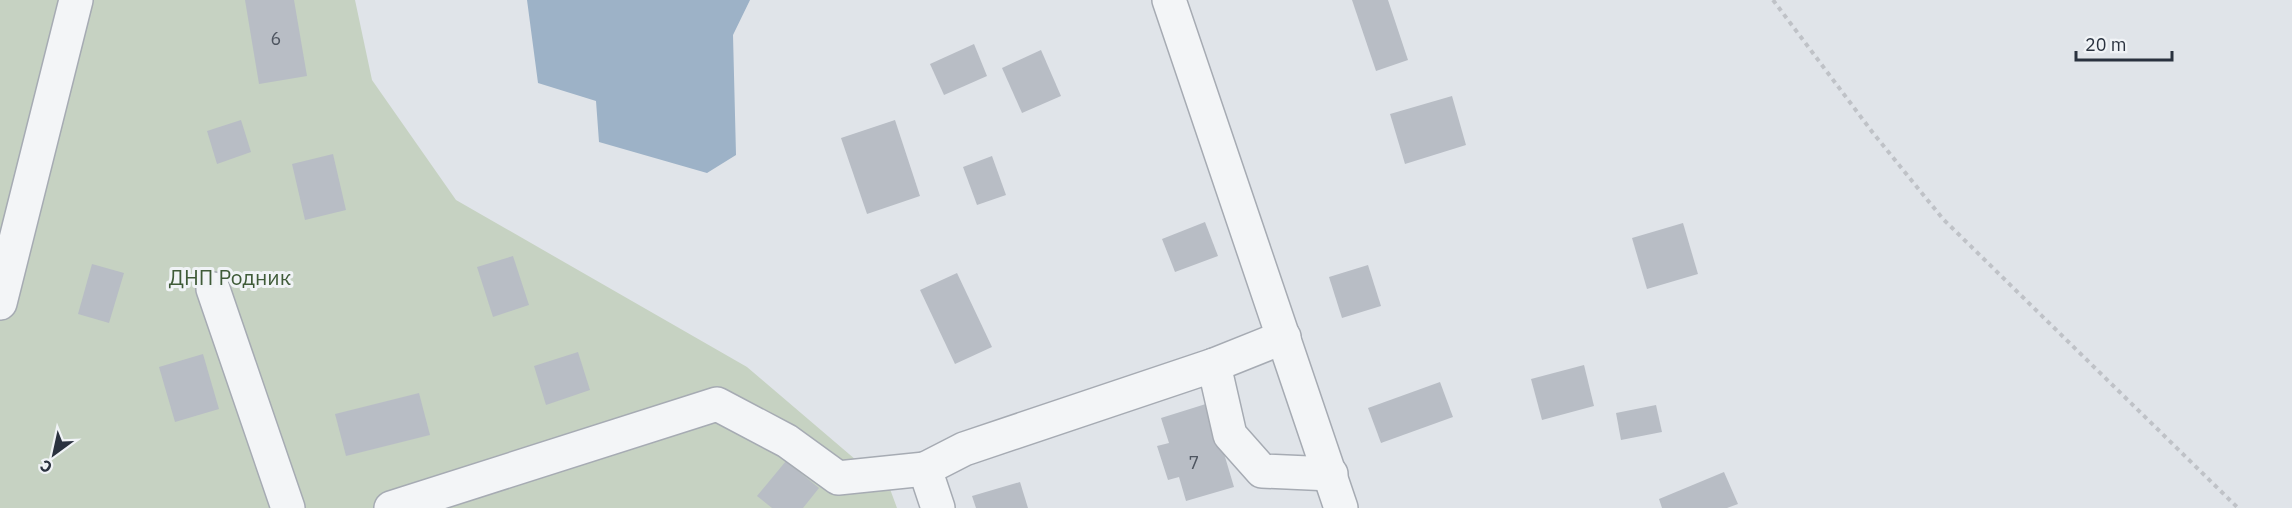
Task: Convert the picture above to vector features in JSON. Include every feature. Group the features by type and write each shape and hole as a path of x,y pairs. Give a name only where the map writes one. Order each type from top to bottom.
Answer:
{"street":[{"path":"0,303 76,0"},
{"path":"1169,0 1341,508"},
{"path":"213,289 288,508"},
{"path":"391,508 717,404 787,441 838,478 925,469 964,449 1214,365 1284,337"},
{"path":"1214,365 1230,435 1262,471 1331,474"},
{"path":"925,469 938,508"}],"path":[{"path":"1773,0 1873,133 1943,219 2238,508"}],"green space":[{"name":"ДНП Родник","path":"0,0 355,0 372,80 456,200 747,367 890,489 897,508 0,508"}],"water":[{"path":"527,0 750,0 733,35 736,155 707,173 599,142 596,101 538,83"}],"building":[{"path":"245,0 294,0 307,76 259,84"},
{"path":"1352,0 1388,0 1408,60 1376,71"},
{"path":"974,44 987,76 944,95 930,64"},
{"path":"1041,50 1061,96 1022,113 1002,68"},
{"path":"1452,96 1466,145 1405,164 1390,114"},
{"path":"241,120 251,152 217,164 207,131"},
{"path":"895,120 920,196 867,214 841,138"},
{"path":"333,154 346,210 305,220 292,164"},
{"path":"992,156 1006,195 977,205 963,167"},
{"path":"1205,222 1218,256 1175,272 1162,239"},
{"path":"1683,223 1698,274 1647,289 1632,238"},
{"path":"513,256 529,305 493,317 477,267"},
{"path":"92,264 124,273 109,323 78,314"},
{"path":"1368,265 1381,306 1342,318 1329,277"},
{"path":"957,273 992,347 955,364 920,290"},
{"path":"578,352 590,390 546,405 534,366"},
{"path":"203,354 219,409 175,422 159,367"},
{"path":"1584,365 1594,406 1542,420 1531,379"},
{"path":"1440,382 1453,417 1381,443 1368,408"},
{"path":"419,393 430,435 346,456 335,414"},
{"path":"1209,403 1234,487 1186,501 1179,477 1168,480 1157,446 1169,443 1161,418"},
{"path":"1656,405 1662,432 1621,440 1616,413"},
{"path":"786,461 819,488 803,508 772,508 757,496"},
{"path":"1724,472 1738,504 1727,508 1662,508 1659,499"},
{"path":"1020,482 1028,508 976,508 972,496"}]}
